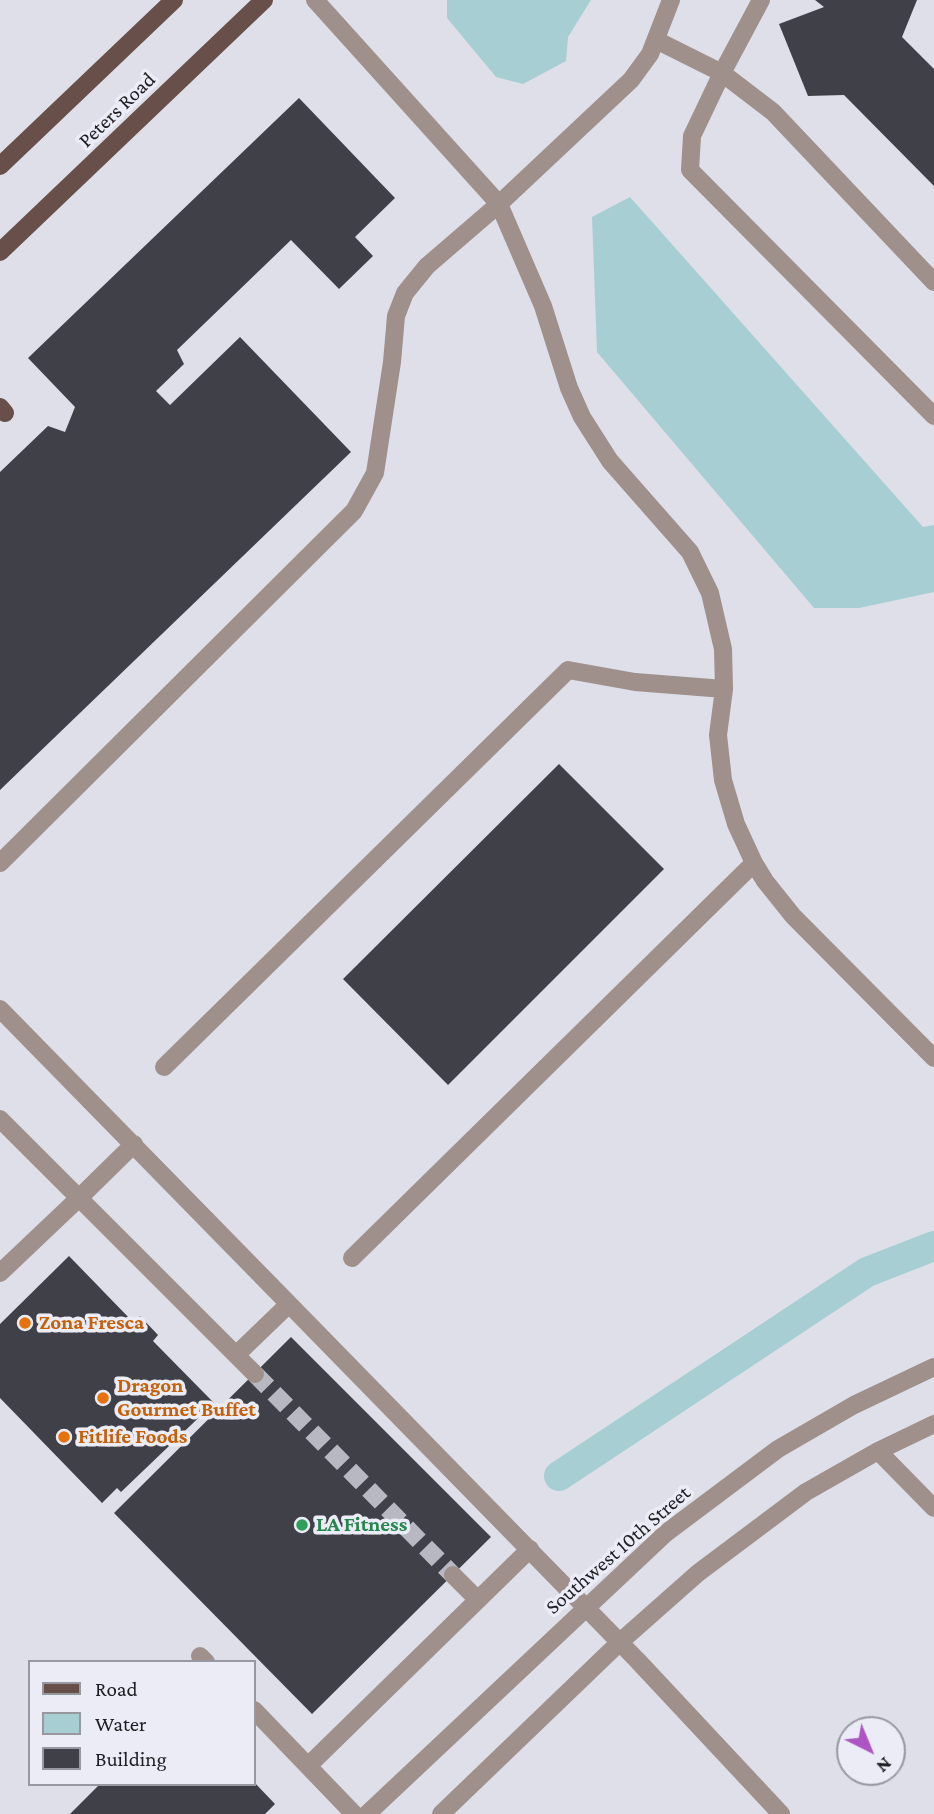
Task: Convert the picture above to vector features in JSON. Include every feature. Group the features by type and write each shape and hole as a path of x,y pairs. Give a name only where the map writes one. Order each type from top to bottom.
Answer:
{"main road":[{"name":"Peters Road","path":"0,166 173,0"},
{"name":"Peters Road","path":"0,252 264,0"}],"street":[{"path":"315,0 499,204 543,306 569,388 582,417 610,461 690,552 710,593 723,649 724,689 718,735 723,780 736,824 754,863 793,916 934,1058"},
{"path":"0,863 354,511 375,473 392,362 396,316 405,292 427,266 499,204 631,80 650,54 671,0"},
{"path":"761,0 692,136 690,170 934,416"},
{"path":"656,40 722,73 772,112 934,282"},
{"path":"164,1067 568,670 635,682 724,689"},
{"path":"352,1258 754,863"},
{"path":"0,1009 530,1549 781,1814"},
{"path":"0,1119 254,1374"},
{"path":"1,1271 134,1144"},
{"path":"236,1356 289,1304"},
{"name":"Southwest 10th Street","path":"367,1814 666,1533 778,1449 854,1405 934,1367"},
{"path":"441,1814 620,1642 698,1573 806,1492 878,1451 934,1424"},
{"path":"878,1451 934,1508"},
{"path":"308,1766 530,1549"},
{"path":"453,1575 478,1600"},
{"path":"256,1712 354,1814"}],"water":[{"path":"447,0 591,0 568,37 566,61 523,84 496,77 447,18"},
{"path":"630,197 923,527 934,525 934,592 859,608 814,608 597,352 592,217"}],"building":[{"path":"815,0 917,0 902,37 934,69 934,186 844,95 808,96 779,24 824,7"},
{"path":"299,98 395,198 355,237 373,256 339,289 291,240 177,350 184,364 156,391 170,405 240,337 351,452 0,790 0,472 48,426 65,432 75,407 28,358"},
{"path":"559,764 664,869 448,1085 343,979"},
{"path":"69,1256 134,1323 140,1316 158,1335 153,1341 214,1403 121,1492 117,1488 102,1503 0,1398 0,1324"},
{"name":"LA Fitness","path":"291,1337 491,1537 312,1714 114,1513"},
{"path":"256,1784 275,1804 265,1814 70,1814 98,1786"}],"waterway":[{"path":"559,1476 867,1272 934,1246"}],"tunnel":[{"path":"255,1374 453,1575"}],"place":[{"name":"Zona Fresca","path":"25,1323"},
{"name":"Dragon Gourmet Buffet","path":"103,1398"},
{"name":"Fitlife Foods","path":"64,1437"},
{"name":"LA Fitness","path":"302,1525"}]}
